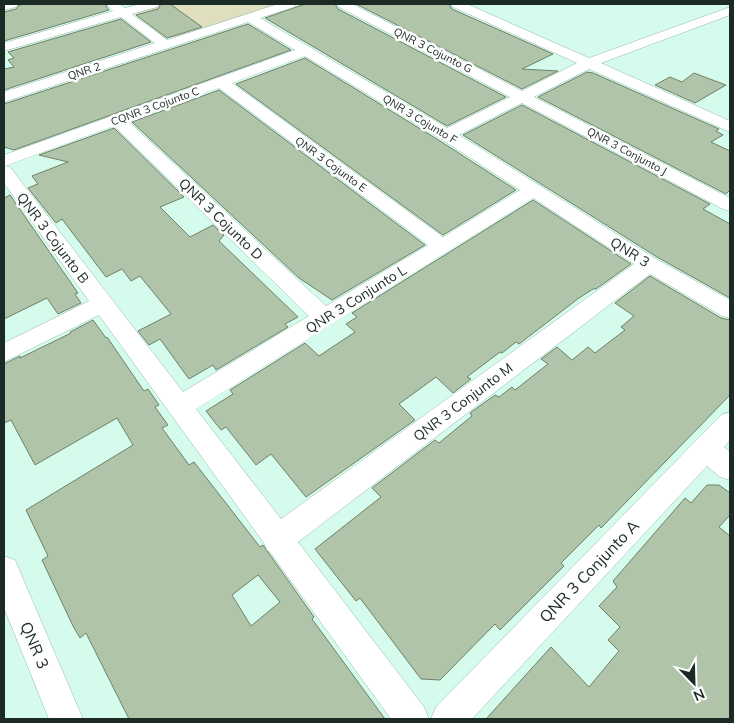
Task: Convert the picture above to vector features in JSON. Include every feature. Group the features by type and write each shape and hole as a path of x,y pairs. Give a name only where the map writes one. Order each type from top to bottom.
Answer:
{"street":[{"path":"4,6 12,4"},
{"path":"111,4 164,44"},
{"path":"4,47 153,4"},
{"name":"QNR 2","path":"4,97 290,4"},
{"name":"QNR 3 Cojunto G","path":"343,4 523,96"},
{"path":"458,4 730,126"},
{"path":"447,135 589,63 730,11"},
{"path":"250,17 307,51"},
{"name":"CQNR 3 Cojunto C","path":"4,161 307,51"},
{"name":"QNR 3 Cojunto F","path":"307,51 447,135 532,191"},
{"name":"QNR 3 Cojunto E","path":"220,82 442,246"},
{"name":"QNR 3 Conjunto J","path":"523,96 730,205"},
{"name":"QNR 3 Cojunto D","path":"117,120 325,318"},
{"name":"QNR 3 Cojunto B","path":"4,171 103,304"},
{"name":"QNR 3 Conjunto L","path":"179,407 532,191"},
{"name":"QNR 3","path":"532,191 649,264 730,310"},
{"name":"QNR 3 Conjunto M","path":"277,540 649,264"},
{"path":"4,354 103,304 412,719"},
{"name":"QNR 3 Conjunto A","path":"448,719 730,422"},
{"path":"705,449 730,468"},
{"name":"QNR 3","path":"4,571 66,719"}],"green space":[{"path":"161,4 279,4 175,37 165,37 136,14 139,10"}],"building":[{"path":"26,4 107,4 106,6 109,10 4,41 4,12"},
{"path":"161,4 170,4 202,27 167,38 136,15 158,9"},
{"path":"305,4 335,4 338,9 506,97 447,126 265,18"},
{"path":"356,4 449,4 452,9 553,54 522,69 558,71 522,89"},
{"path":"121,19 151,42 4,90 4,69 14,67 8,60 14,58 8,52"},
{"path":"248,24 291,50 14,150 4,147 4,104"},
{"path":"305,58 516,190 443,235 236,84"},
{"path":"587,72 719,129 716,131 723,135 711,142 730,151 730,190 726,194 538,97"},
{"path":"694,73 726,85 695,103 655,85 670,77 682,82"},
{"path":"219,90 425,245 332,300 299,278 132,122"},
{"path":"522,105 710,204 703,209 730,224 730,298 657,257 463,135"},
{"path":"114,128 184,197 160,207 190,237 213,225 224,235 219,241 298,317 285,324 288,327 216,370 213,365 189,379 160,339 149,345 138,331 171,314 140,276 131,281 122,269 106,277 62,219 56,223 28,188 38,184 32,176 68,162 39,155"},
{"path":"10,195 78,293 75,294 81,303 58,314 47,298 4,319 4,198"},
{"path":"533,200 631,264 596,289 579,298 519,344 516,342 502,353 500,352 467,377 471,379 453,393 436,377 399,404 415,420 306,497 271,454 256,465 226,427 221,430 206,411 233,394 230,390 305,343 319,356 355,332 346,324 357,317 352,313"},
{"path":"650,276 721,318 730,320 730,395 601,528 599,525 561,563 564,566 500,630 495,624 440,680 421,679 360,598 356,601 315,549 381,497 372,488 435,440 439,443 472,416 470,413 495,395 499,397 512,387 515,390 548,364 541,359 557,347 572,360 588,347 595,353 625,330 621,327 634,316 615,303"},
{"path":"93,320 107,337 144,391 148,389 159,405 155,407 168,425 162,428 189,465 194,462 260,547 263,545 314,617 312,619 385,719 129,719 86,633 80,638 73,626 42,560 48,556 26,510 133,445 117,418 35,465 11,420 4,423 4,364 20,356 20,358","holes":["258,575 280,602 251,626 232,595"]},
{"path":"707,485 719,485 730,493 730,515 719,527 730,536 730,719 486,719 551,647 589,687 619,651 608,640 620,627 599,606 617,587 613,581 685,498 691,503"}]}
